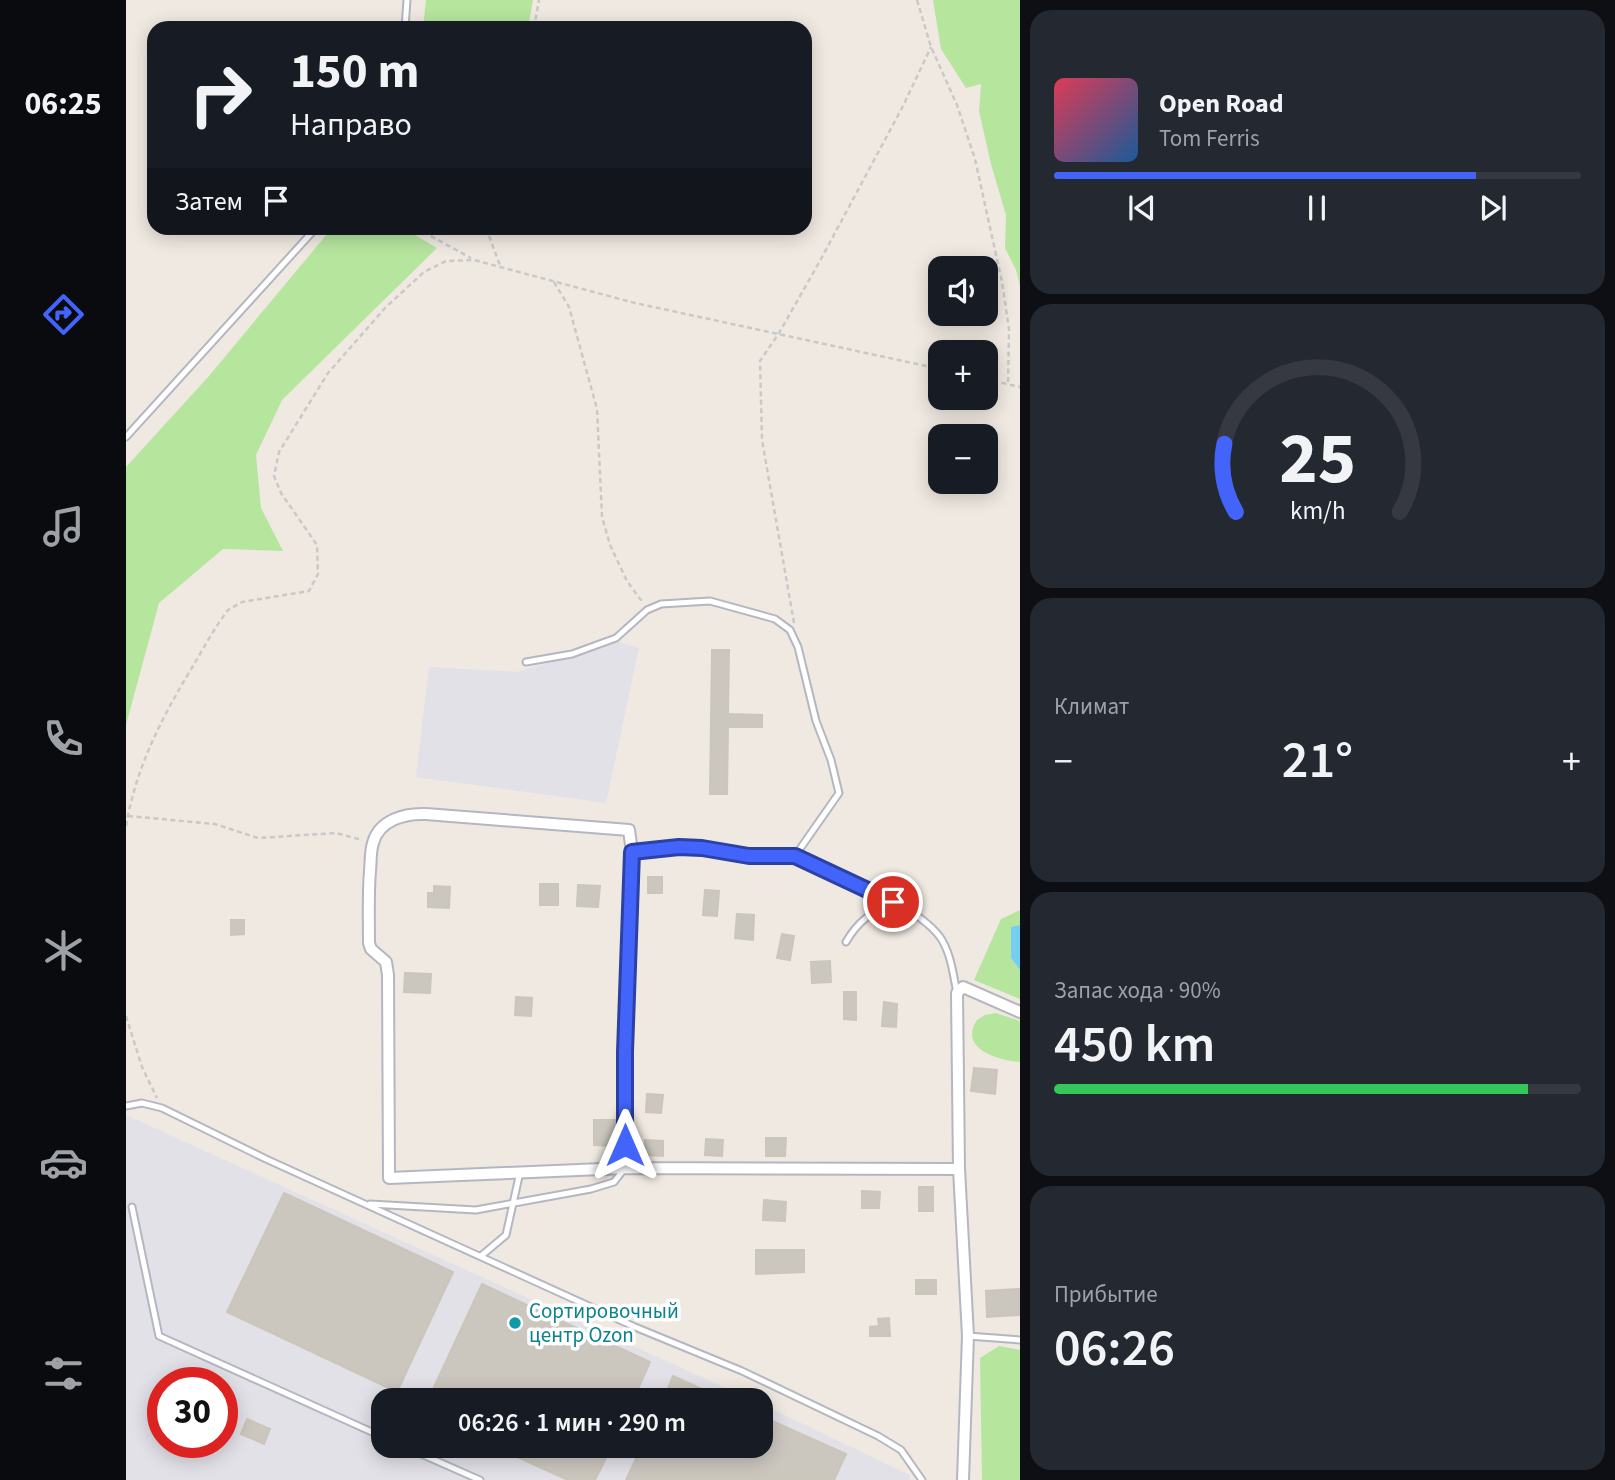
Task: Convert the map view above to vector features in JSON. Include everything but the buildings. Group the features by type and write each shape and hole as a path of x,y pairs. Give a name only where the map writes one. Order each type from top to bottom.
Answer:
{"street":[{"path":"625,1168 625,1052 632,852 629,830 426,814 410,814 393,819 379,831 373,843 369,890 369,943 371,949 386,962 388,975 389,1178 625,1168 959,1169"},
{"path":"963,1480 968,1336 959,1169 957,993 963,988 1020,1012"}],"lane":[{"path":"406,21 407,0"},
{"path":"126,437 310,235"},
{"path":"526,662 572,654 616,638 648,610 676,601 710,601 775,619 790,630 798,647 816,721 831,760 839,793 795,856"},
{"path":"632,852 679,847 749,856 795,856 920,917 939,936 949,953 957,993"},
{"path":"846,942 855,926 873,911 893,902"},
{"path":"126,1106 142,1103 162,1108 267,1159 635,1327 741,1371 878,1436 901,1450 922,1480"},
{"path":"364,1203 476,1210 591,1189 614,1182 625,1168"},
{"path":"481,1256 506,1235 520,1172"},
{"path":"132,1207 159,1336 371,1432"},
{"path":"968,1336 1020,1340"},
{"path":"430,1458 480,1480"}],"path":[{"path":"535,21 539,0"},
{"path":"917,0 931,47 957,105 975,159 1002,282 1009,329 1008,385"},
{"path":"798,647 762,440 760,360 779,333 903,106 931,47"},
{"path":"429,235 474,260 554,282 635,303 928,366"},
{"path":"489,235 502,268"},
{"path":"126,826 137,777 150,744 176,694 228,610 242,602 309,590 318,574 317,545 281,493 274,476 279,452 328,373 386,307 424,272 446,261 474,260"},
{"path":"554,282 569,307 597,410 604,527 627,582 648,610"},
{"path":"998,383 1020,387"},
{"path":"128,816 215,824 258,838 336,833 373,843"},
{"path":"126,1016 142,1067 162,1108"}],"shaded area":[{"path":"618,642 639,648 606,803 416,777 429,667 517,672"},
{"path":"126,1115 726,1388 371,1388 371,1458 773,1458 773,1410 910,1475 910,1480 126,1480"}],"green space":[{"path":"426,0 533,0 529,21 424,21"},
{"path":"933,0 1020,0 1020,286 1016,270 1005,248 1006,215 979,111 981,84 966,88 941,49"},
{"path":"326,235 415,235 437,248 282,400 256,455 261,508 283,551 223,549 159,603 126,725 126,467 209,376"},
{"path":"1020,910 1020,925 1011,928 1011,958 1020,970 1020,999 974,980 1001,919"},
{"path":"996,1013 1020,1021 1020,1062 1001,1059 976,1046 972,1030 977,1020"},
{"path":"999,1346 1020,1350 1020,1480 982,1480 980,1358"}],"water":[{"path":"1020,925 1020,970 1011,958 1011,927"}],"place":[{"name":"Сортировочный центр Ozon","path":"515,1323"}],"route":[{"path":"625,1145 625,1052 632,852 679,847 749,856 795,856 893,902"}]}
